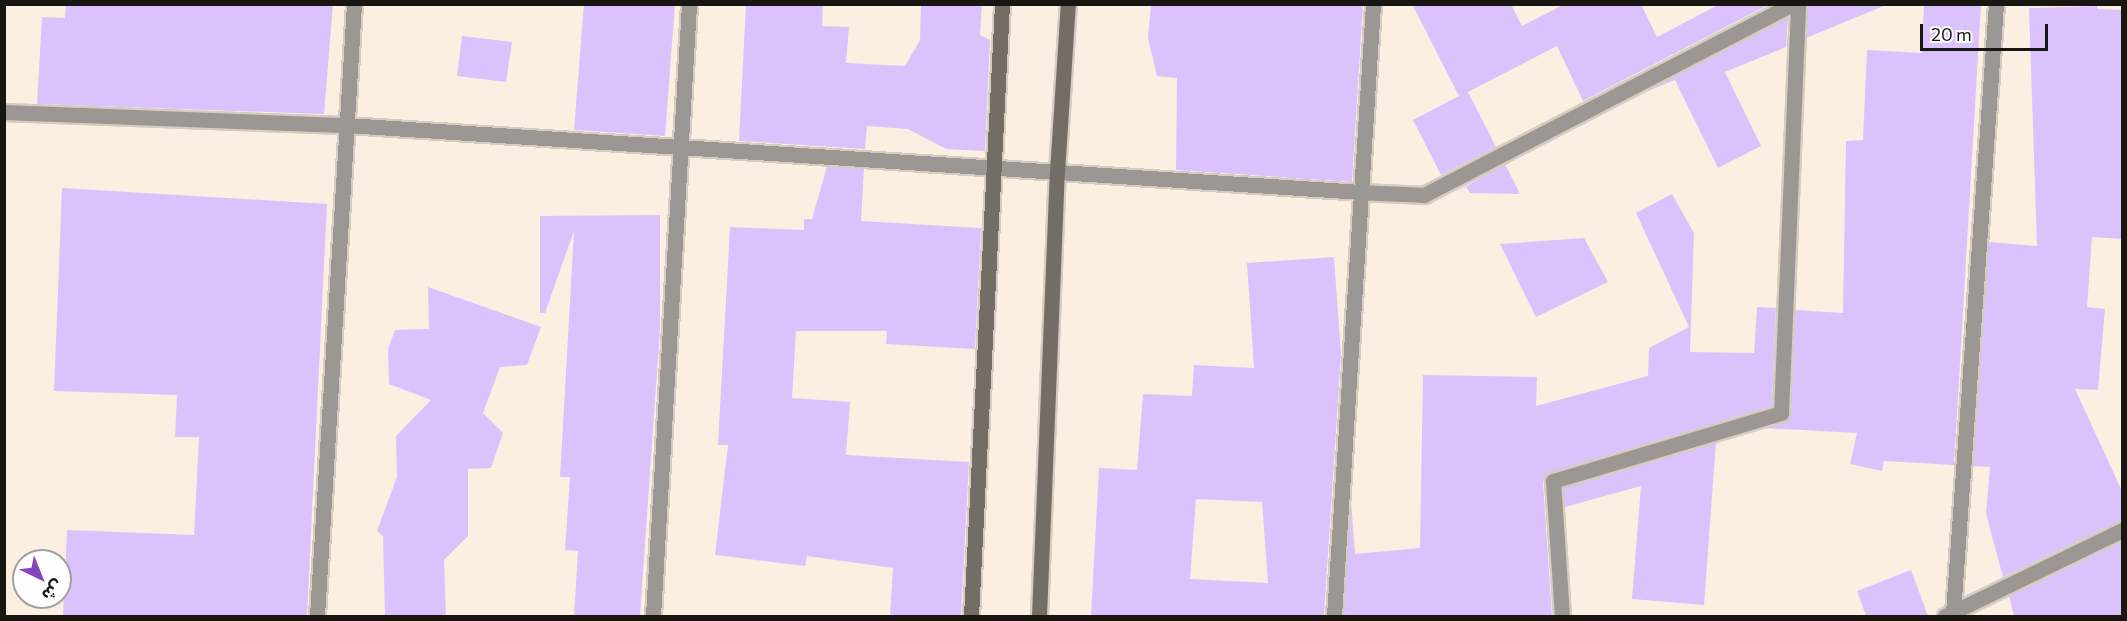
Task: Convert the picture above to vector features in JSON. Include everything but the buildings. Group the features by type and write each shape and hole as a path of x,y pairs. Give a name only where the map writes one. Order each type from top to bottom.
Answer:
{"main road":[{"path":"971,616 1002,4"},
{"path":"1039,616 1057,172 1068,4"}],"street":[{"path":"317,616 354,4"},
{"path":"653,616 678,147 689,4"},
{"path":"1334,616 1373,4"},
{"path":"4,112 347,125 1424,195 1792,4"},
{"path":"1562,616 1553,481 1781,413 1798,4"},
{"path":"1949,615 1996,4"},
{"path":"1949,615 2122,530"}]}
